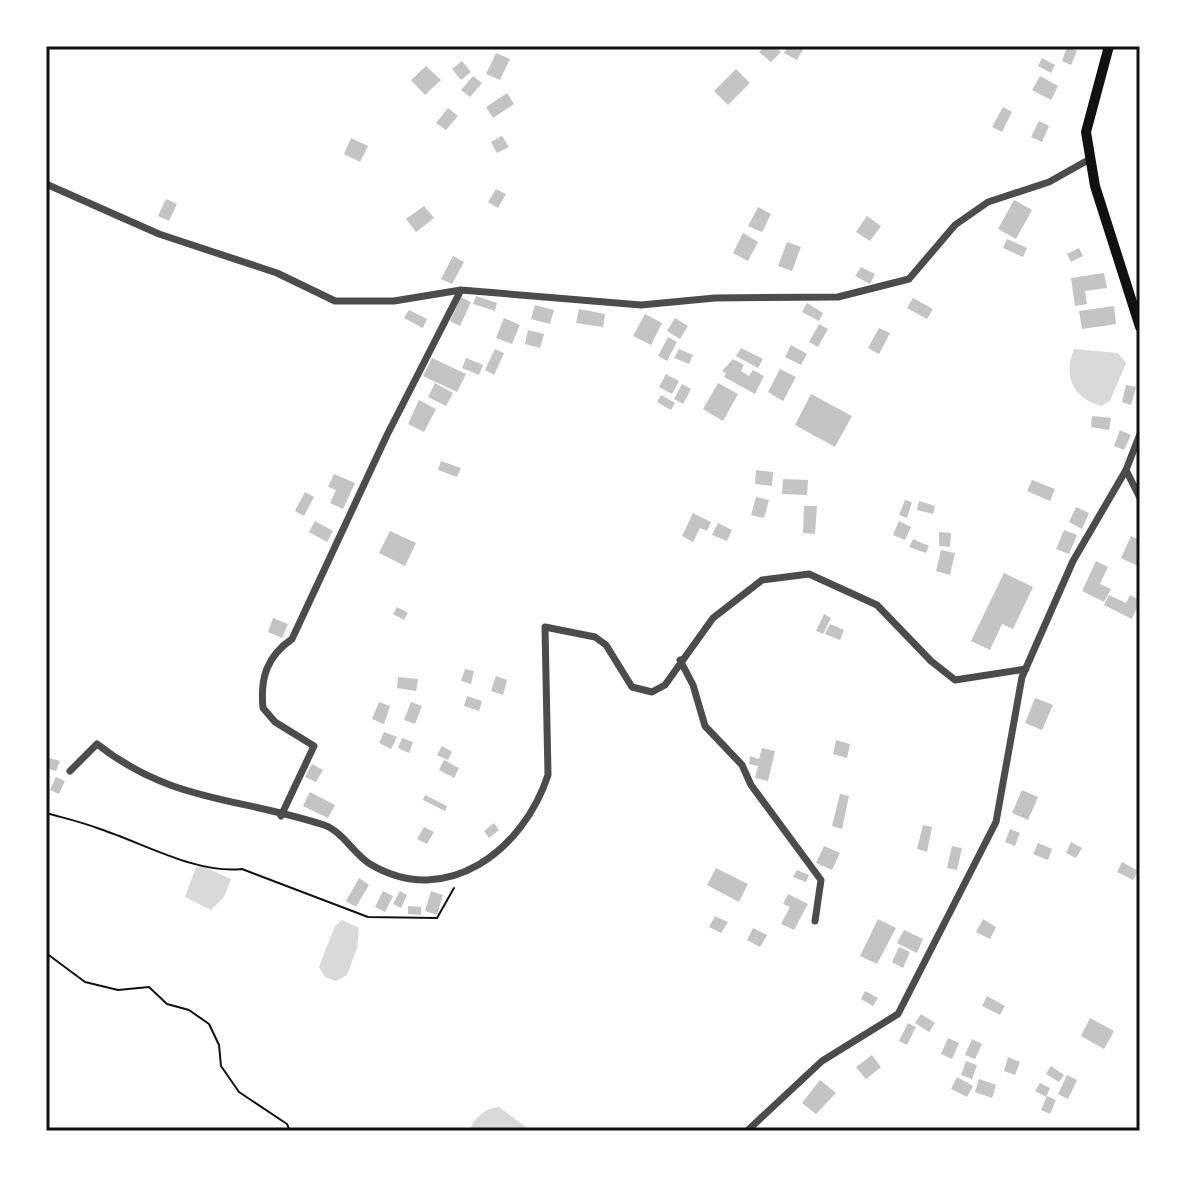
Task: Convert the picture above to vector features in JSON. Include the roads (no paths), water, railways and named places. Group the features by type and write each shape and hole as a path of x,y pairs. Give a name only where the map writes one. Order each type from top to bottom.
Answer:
{"main road":[{"path":"1109,46 1086,132 1095,186 1140,327"}],"street":[{"path":"46,184 159,234 277,273 335,301 394,301 461,290 641,305 715,298 838,297 909,279 955,225 988,202 1049,182 1090,159"},
{"path":"281,816 314,746 275,722 263,708 266,669 276,650 292,639 387,435 461,290"},
{"path":"747,1131 822,1061 898,1014 996,822 1026,669 1073,561 1126,470 1140,434"},
{"path":"1126,470 1140,498"},
{"path":"70,771 97,744 141,775 186,793 327,826 369,864 395,875 437,882 461,876 497,850 533,814 548,775 545,627 595,637 606,645 619,671 632,687 652,692 665,685 713,618 762,580 809,574 877,605 931,661 955,680 1026,669"},
{"path":"680,660 693,685 705,726 742,765 751,785 821,880 815,921"}]}
